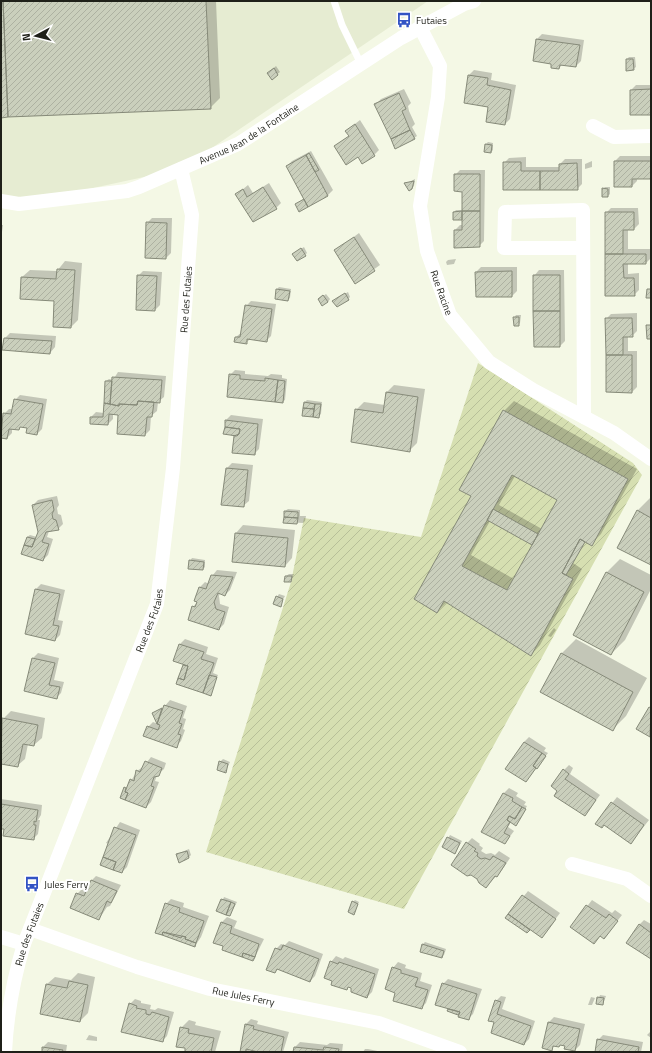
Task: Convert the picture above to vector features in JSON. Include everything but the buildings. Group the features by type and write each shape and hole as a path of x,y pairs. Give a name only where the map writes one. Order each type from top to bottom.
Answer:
{"street":[{"name":"Avenue Jean de la Fontaine","path":"1,201 19,204 127,191 181,169 238,144 420,27 464,4 474,1"},
{"name":"Rue Racine","path":"420,27 440,66 438,97 420,206 427,251 450,315 489,362 533,390 614,433 651,459"},
{"path":"593,126 614,137 651,136"},
{"name":"Rue des Futaies","path":"5,1052 6,1017 17,967 24,944 157,604 173,468 192,215 181,169"},
{"path":"583,248 504,248 505,212 583,210 584,417"},
{"path":"572,864 627,879 651,896"},
{"name":"Rue Jules Ferry","path":"30,929 137,967 210,988 379,1023 460,1052"},
{"path":"1,937 24,944"}],"lane":[{"path":"334,1 342,26 361,64"}],"shaded area":[{"path":"1,1 428,1 181,169 19,204 1,200"}],"green space":[{"path":"478,363 633,463 642,475 404,909 206,852 291,582 304,518 421,537"}],"place":[{"name":"Futaies","path":"404,20"},
{"name":"Jules Ferry","path":"32,884"}]}
